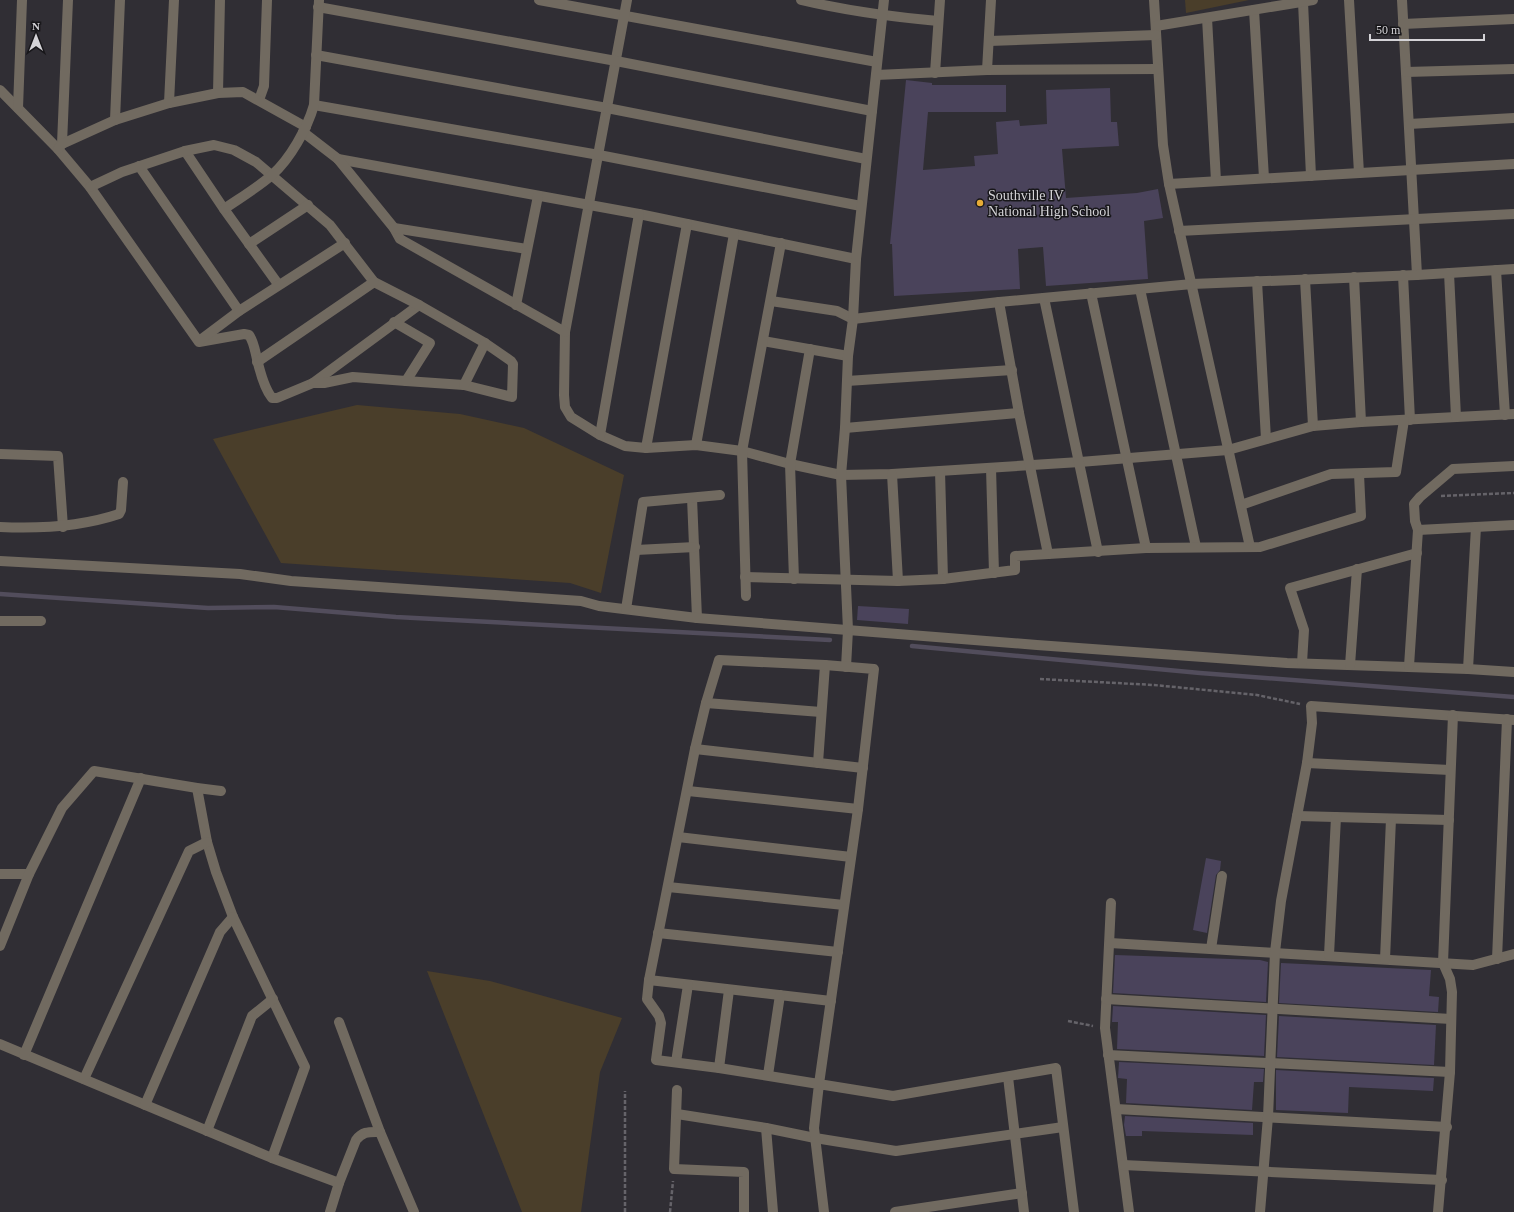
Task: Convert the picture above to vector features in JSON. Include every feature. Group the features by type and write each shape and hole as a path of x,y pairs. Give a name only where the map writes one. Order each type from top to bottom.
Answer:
{"street":[{"path":"18,108 22,0"},
{"path":"60,146 68,0"},
{"path":"115,120 120,0"},
{"path":"169,104 174,0"},
{"path":"218,93 220,0"},
{"path":"259,100 264,86 267,0"},
{"path":"539,0 877,62"},
{"path":"627,0 565,332 564,395 565,407 570,417 600,435 626,446 646,448 696,446 742,450 790,464 841,475 892,474 940,472 1228,450 1313,426 1361,422 1510,415 1496,270"},
{"path":"801,0 840,4 882,16 938,21"},
{"path":"846,667 848,630 841,475 845,428 848,356 853,319 856,259 884,0"},
{"path":"935,73 940,0"},
{"path":"987,70 991,0"},
{"path":"1154,0 1163,145 1169,184 1250,547"},
{"path":"1348,0 1360,173"},
{"path":"1402,0 1417,275"},
{"path":"988,41 1156,31 1208,18 1308,1 1311,176"},
{"path":"224,209 272,175 290,153 304,129 314,105 318,4 872,111"},
{"path":"1254,10 1264,178"},
{"path":"1208,18 1216,181"},
{"path":"1403,24 1514,19"},
{"path":"316,55 607,108 866,158"},
{"path":"876,75 987,70 1158,69"},
{"path":"1406,72 1514,69"},
{"path":"0,90 60,146 199,342"},
{"path":"60,146 115,120 169,104 218,93 243,92 259,100 304,129 338,159 394,228 400,239 404,242 565,332"},
{"path":"314,105 599,155 861,206"},
{"path":"1409,124 1514,118"},
{"path":"90,187 122,172 185,151 214,145 234,150 256,162 330,225 374,282 419,305 485,343 513,364 512,397 464,385 353,377 324,383 313,383"},
{"path":"185,151 224,209 278,284"},
{"path":"338,159 639,214 856,259"},
{"path":"1169,184 1514,164"},
{"path":"139,166 239,311"},
{"path":"516,304 538,196"},
{"path":"249,244 308,205"},
{"path":"600,435 639,214"},
{"path":"1179,230 1414,220 1514,214"},
{"path":"646,448 687,224"},
{"path":"394,228 527,249"},
{"path":"696,446 734,234"},
{"path":"199,342 239,311 278,284 345,243"},
{"path":"746,596 742,450 781,243"},
{"path":"771,301 836,311 853,319 999,302 1192,284 1417,275 1514,269"},
{"path":"1449,273 1456,417"},
{"path":"1241,505 1331,474 1396,472 1407,420 1403,275"},
{"path":"1354,277 1361,422"},
{"path":"1305,279 1313,426"},
{"path":"1257,281 1266,439"},
{"path":"257,362 374,282"},
{"path":"1140,289 1196,547"},
{"path":"1092,293 1146,548"},
{"path":"1044,298 1098,552"},
{"path":"999,302 1019,413 1031,465 1048,554"},
{"path":"199,342 244,334 249,335 253,340 257,362 268,393 272,398 277,398 313,383 419,305"},
{"path":"394,322 430,343 406,381"},
{"path":"763,341 848,356"},
{"path":"464,385 485,343"},
{"path":"794,579 790,464 810,350"},
{"path":"847,381 1012,370"},
{"path":"845,428 1019,413"},
{"path":"0,454 58,456 63,527"},
{"path":"1410,666 1418,530 1415,521 1414,504 1420,497 1453,469 1514,466"},
{"path":"991,468 994,573"},
{"path":"940,472 943,579"},
{"path":"892,474 898,581"},
{"path":"745,577 845,581 943,579 1015,570 1015,556 1146,548 1260,547 1361,516 1359,474"},
{"path":"0,527 63,527 119,514 121,510 123,482"},
{"path":"626,609 643,502 720,495"},
{"path":"692,498 697,618"},
{"path":"1418,530 1514,525"},
{"path":"1468,668 1476,527"},
{"path":"636,550 695,547"},
{"path":"1302,663 1304,630 1290,588 1417,553"},
{"path":"0,561 240,574 291,581 581,601 599,606 697,618 848,630 1302,663 1468,668 1514,672"},
{"path":"1350,665 1357,569"},
{"path":"0,621 42,621"},
{"path":"824,1212 814,1128 819,1084 858,809 874,669 826,665 719,660 706,703 695,749 649,980 647,999 659,1016 661,1023 656,1060 768,1075 819,1084 893,1096 1056,1068 1074,1212"},
{"path":"818,763 826,665"},
{"path":"706,703 821,712"},
{"path":"1260,1212 1268,1117 1276,952 1281,901 1307,763 1312,723 1311,706 1510,720 1497,959"},
{"path":"1438,1212 1447,1127 1450,1072 1452,992 1450,979 1444,963 1453,715"},
{"path":"695,749 863,768"},
{"path":"1307,763 1450,770"},
{"path":"1,943 29,874 62,808 94,771 197,788 221,790"},
{"path":"24,1055 141,778"},
{"path":"197,788 207,842 216,872 233,916 305,1067 272,1158"},
{"path":"688,790 858,809"},
{"path":"1297,816 1449,820"},
{"path":"1329,955 1336,816"},
{"path":"1385,960 1391,818"},
{"path":"678,838 851,857"},
{"path":"84,1079 189,851 207,842"},
{"path":"0,874 29,874"},
{"path":"1211,949 1222,876"},
{"path":"668,887 844,905"},
{"path":"1111,903 1105,1028 1129,1212"},
{"path":"145,1105 220,932 233,916"},
{"path":"658,933 838,952"},
{"path":"1110,943 1329,955 1474,965 1514,954"},
{"path":"649,980 831,1001"},
{"path":"676,1062 688,985"},
{"path":"719,1068 729,990"},
{"path":"768,1075 780,995"},
{"path":"207,1131 252,1016 273,999"},
{"path":"1106,999 1451,1019"},
{"path":"339,1022 380,1132 414,1212"},
{"path":"0,1044 272,1158 339,1183"},
{"path":"1108,1055 1450,1072"},
{"path":"1008,1077 1024,1212"},
{"path":"677,1090 674,1169 744,1172 744,1212"},
{"path":"1116,1109 1447,1127"},
{"path":"677,1114 896,1151 1063,1127"},
{"path":"766,1128 773,1212"},
{"path":"330,1212 339,1183 359,1135 365,1132 380,1132"},
{"path":"1124,1165 1442,1180"},
{"path":"895,1212 1022,1193"}],"path":[{"path":"1420,497 1514,493"},
{"path":"1040,679 1154,685 1249,694 1311,706"},
{"path":"1068,1021 1105,1028"},
{"path":"625,1091 625,1212"},
{"path":"670,1212 674,1169"}],"shaded area":[{"path":"1185,0 1249,0 1186,13"},
{"path":"357,405 460,414 524,428 624,475 601,593 570,583 281,563 213,439"},
{"path":"427,971 490,981 622,1018 600,1072 581,1212 522,1212"}],"building":[{"name":"Southville IV National High School","path":"906,80 932,83 932,85 1006,85 1006,112 928,112 923,170 975,166 974,156 998,154 996,122 1019,120 1020,126 1047,124 1046,90 1110,88 1111,122 1117,122 1119,146 1062,149 1066,198 1137,193 1158,189 1163,218 1144,221 1148,279 1046,286 1043,247 1018,249 1020,289 894,296 892,244 890,244"},
{"path":"858,606 909,609 908,624 857,620"},
{"path":"1206,858 1221,861 1220,870 1216,875 1207,933 1193,930"},
{"path":"1115,955 1260,960 1268,962 1266,1002 1113,993"},
{"path":"1281,963 1431,970 1429,996 1439,997 1438,1012 1279,1003"},
{"path":"1113,1006 1266,1015 1264,1056 1117,1049 1118,1022 1112,1022"},
{"path":"1279,1016 1436,1025 1434,1065 1277,1057"},
{"path":"1119,1062 1264,1069 1263,1082 1254,1082 1252,1110 1126,1103 1127,1079 1118,1078"},
{"path":"1276,1070 1434,1078 1433,1091 1349,1087 1348,1113 1276,1110"},
{"path":"1125,1116 1253,1123 1253,1135 1142,1131 1142,1136 1126,1136 1124,1125"}],"waterway":[{"path":"0,594 208,608 274,607 396,617 830,640"},
{"path":"912,646 1200,673 1514,697"}],"place":[{"name":"Southville IV National High School","path":"980,203"}]}
